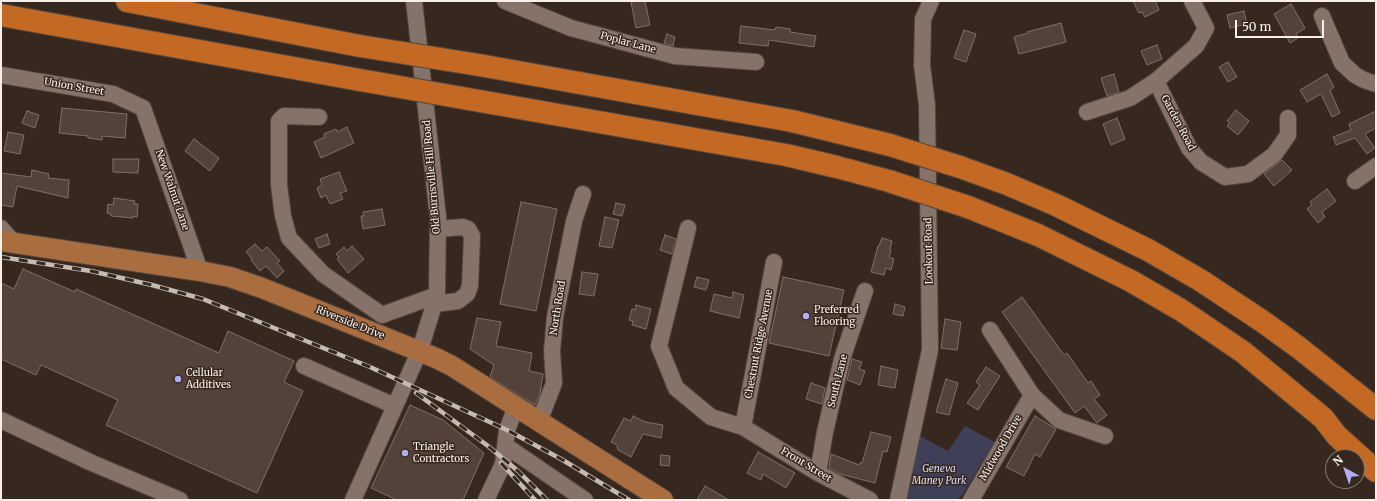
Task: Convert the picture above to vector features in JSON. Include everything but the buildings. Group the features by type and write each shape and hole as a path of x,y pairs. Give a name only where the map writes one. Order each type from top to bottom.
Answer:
{"highway":[{"path":"127,1 360,46 479,65 792,121 890,145 960,167 1007,184 1056,205 1148,250 1200,280 1262,321 1328,369 1376,409"},
{"path":"1,15 491,104 786,155 837,166 889,181 968,207 1045,238 1131,281 1181,310 1243,352 1324,418 1337,436 1376,471"},
{"path":"1324,418 1335,420 1376,454"}],"main road":[{"name":"Riverside Drive","path":"8,242 200,271 230,278 262,288 420,350 452,366 664,500"}],"street":[{"name":"Old Burnsville Hill Road","path":"353,500 420,350 436,300 438,217 414,1"},
{"name":"Poplar Lane","path":"505,1 571,28 675,56 756,62"},
{"name":"Lookout Road","path":"898,500 930,350 927,105 922,65 923,19 931,1"},
{"path":"1087,112 1130,98 1156,81 1196,46 1206,28 1192,1"},
{"path":"1322,16 1342,63 1355,75 1376,84"},
{"name":"Union Street","path":"1,74 112,94 144,108"},
{"name":"Garden Road","path":"1156,81 1189,148 1201,162 1225,177 1248,174 1274,155 1288,135 1288,118"},
{"name":"New Walnut Lane","path":"144,108 200,271"},
{"path":"319,117 284,116 279,121 279,185 283,216 289,238 323,274 382,315 436,300 458,301 467,294 470,286 472,236 468,229 464,227 438,229"},
{"path":"1354,181 1376,166"},
{"name":"North Road","path":"539,422 554,382 552,351 555,317 574,221 583,194"},
{"path":"1,228 8,242"},
{"path":"688,228 659,346 676,388 711,416 743,427"},
{"name":"Chestnut Ridge Avenue","path":"743,427 774,262"},
{"name":"South Lane","path":"818,473 842,359 865,291"},
{"path":"990,330 1032,395 1059,420 1104,436"},
{"path":"304,366 395,406"},
{"name":"Midwood Drive","path":"971,500 1032,395"},
{"path":"486,500 503,464 507,430 516,407"},
{"path":"1,420 92,463 180,500"},
{"name":"Front Street","path":"743,427 818,473 870,500"},
{"path":"506,446 585,500"}],"green space":[{"name":"Geneva Maney Park","path":"965,426 995,442 962,495 957,500 905,500 920,436 948,451"}],"railway":[{"path":"1,257 91,271 152,285 203,299 370,367 507,430 561,459 629,500"},
{"path":"416,393 488,446 518,471 547,500"},
{"path":"501,463 535,500"}],"place":[{"name":"Preferred Flooring","path":"806,316"},
{"name":"Cellular Additives","path":"178,379"},
{"name":"Triangle Contractors","path":"405,453"}]}
